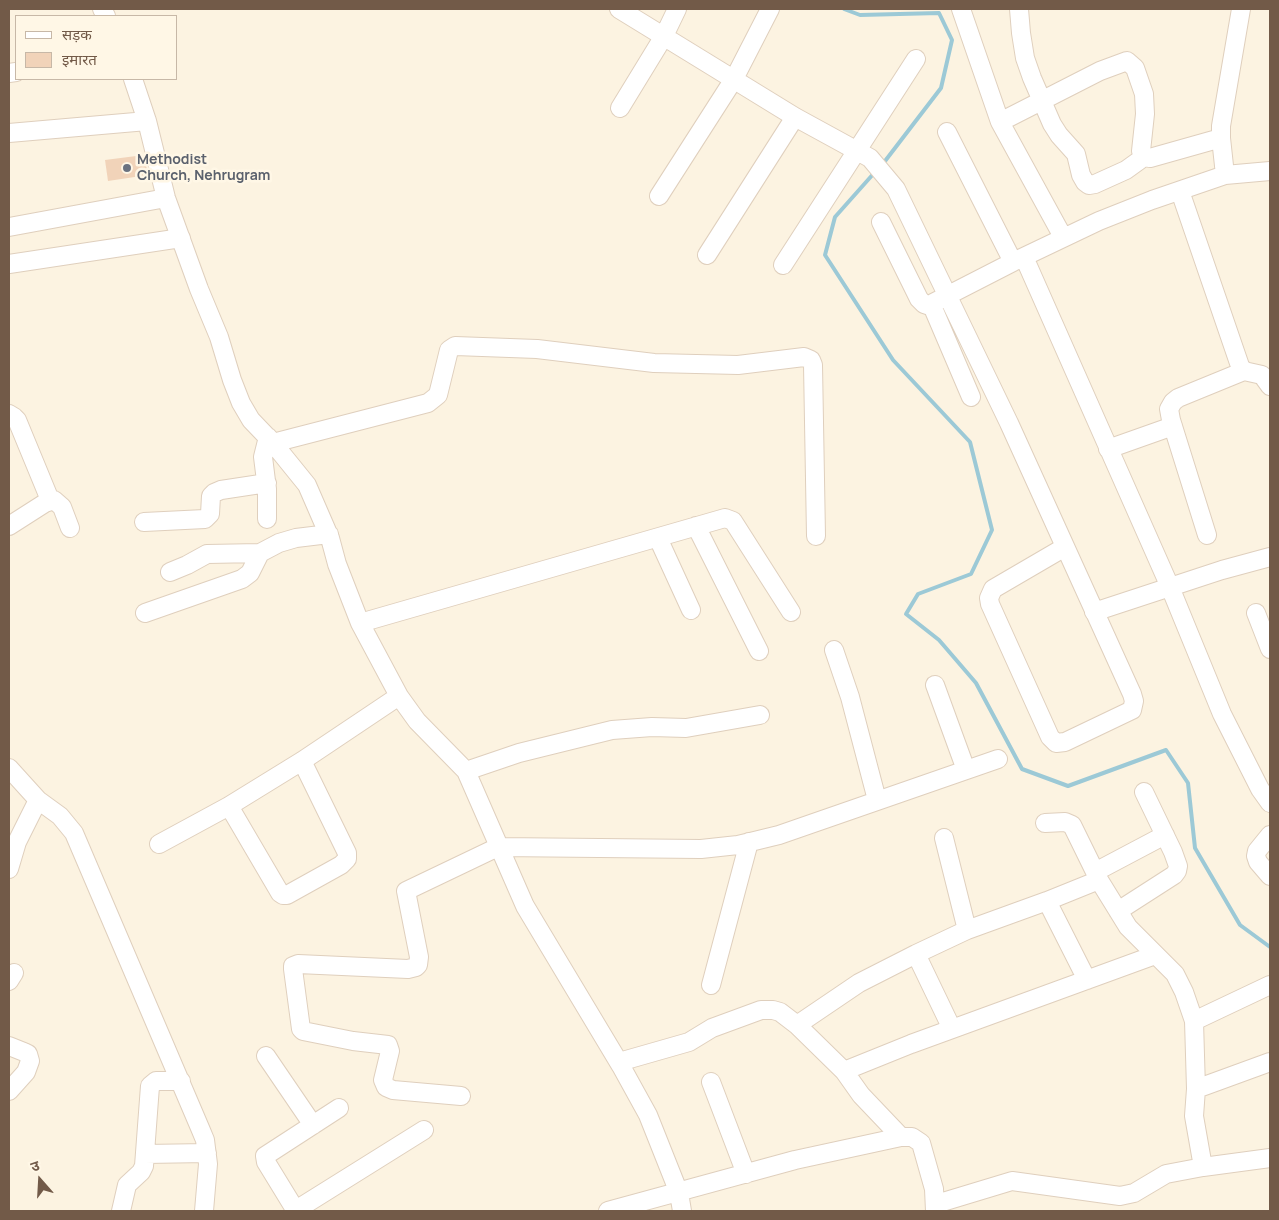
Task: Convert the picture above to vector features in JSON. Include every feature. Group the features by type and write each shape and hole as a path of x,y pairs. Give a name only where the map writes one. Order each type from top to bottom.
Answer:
{"street":[{"path":"619,9 795,117 864,154 896,189 1010,423 1132,694 1134,706 1132,710 1065,742 1056,743 1050,737 989,598 993,589 1065,547"},
{"path":"620,108 664,36 677,9"},
{"path":"660,196 734,79 770,9"},
{"path":"961,9 1000,122 1063,237"},
{"path":"1019,9 1020,33 1025,58 1041,102 1059,135 1076,154 1082,178 1089,185 1122,173 1144,157 1150,158 1220,138"},
{"path":"1225,175 1220,138 1241,9"},
{"path":"783,265 864,154 916,59"},
{"path":"1000,122 1100,71 1123,62 1130,62 1138,72 1144,94 1145,114 1141,151 1144,157"},
{"path":"133,80 147,121 166,198 241,403 251,420 270,440 307,486 329,534 360,623 399,696 417,721 466,771 498,848 525,906 619,1062 648,1115 679,1193 682,1211"},
{"path":"707,255 795,117"},
{"path":"9,133 147,121"},
{"path":"947,132 1019,259 1170,588 1222,714 1267,790"},
{"path":"971,397 933,303 1063,237 1099,221 1225,175 1270,171"},
{"path":"1180,190 1238,362 1244,371"},
{"path":"9,227 166,198"},
{"path":"881,222 919,299 924,304 933,307"},
{"path":"9,264 181,238"},
{"path":"270,440 428,403 438,395 449,350 455,346 538,349 654,363 738,365 804,357 811,360 813,365 816,536"},
{"path":"1207,535 1169,409 1175,400 1244,371 1262,375 1270,386"},
{"path":"9,414 17,420 50,500"},
{"path":"1108,450 1173,426"},
{"path":"267,520 267,483 263,457 270,440"},
{"path":"144,522 205,519 210,514 211,496 214,493 221,490 267,483"},
{"path":"9,526 50,500 54,500 62,507 70,528"},
{"path":"360,623 658,538 721,518 733,521 791,612"},
{"path":"696,526 760,651"},
{"path":"170,572 187,566 208,554 260,553 287,540 329,534"},
{"path":"658,538 691,610"},
{"path":"145,613 242,579 250,573 260,553"},
{"path":"1094,612 1270,557"},
{"path":"1256,613 1270,649"},
{"path":"834,650 850,697 877,800"},
{"path":"935,685 966,770"},
{"path":"159,844 229,806 302,762 399,696"},
{"path":"466,771 519,753 612,730 652,727 686,728 760,715"},
{"path":"461,1096 393,1090 386,1087 383,1080 390,1051 388,1045 353,1041 303,1031 301,1029 292,969 294,966 298,964 408,969 416,967 419,957 406,890 498,848 700,849 749,842 779,835 998,759"},
{"path":"229,806 280,893 283,895 287,895 341,865 347,859 347,853 302,762"},
{"path":"9,768 38,800 60,816 74,833 200,1128 207,1153 204,1211"},
{"path":"1118,911 1174,875 1177,871 1177,860 1144,792"},
{"path":"9,869 17,842 38,800"},
{"path":"1045,822 1065,822 1072,825 1097,876 1128,927 1175,974 1179,982 1194,1021 1196,1089 1194,1116 1203,1167"},
{"path":"798,1025 859,983 967,930 1047,901 1097,876 1165,835"},
{"path":"1270,835 1257,851 1256,856 1258,862 1270,876"},
{"path":"944,838 967,930"},
{"path":"711,984 749,842"},
{"path":"1047,901 1087,980"},
{"path":"916,954 952,1029"},
{"path":"844,1071 952,1029 1155,955"},
{"path":"1194,1021 1270,985"},
{"path":"619,1062 689,1042 712,1028 762,1010 773,1010 780,1012 798,1025 844,1071 861,1095 901,1137"},
{"path":"9,1046 28,1054 30,1061 26,1072 9,1091"},
{"path":"266,1056 313,1125"},
{"path":"1196,1089 1270,1062"},
{"path":"121,1211 127,1184 141,1172 144,1166 150,1086 156,1081 181,1081"},
{"path":"711,1082 746,1174"},
{"path":"339,1108 265,1156 266,1162 296,1211 424,1130"},
{"path":"608,1211 794,1160 901,1137 912,1137 922,1143 932,1179 935,1208 1012,1181 1120,1196 1134,1193 1166,1174 1270,1158"},
{"path":"145,1154 207,1153"}],"building":[{"name":"Methodist Church, Nehrugram","path":"144,155 148,175 108,181 105,160"}],"waterway":[{"path":"844,9 860,15 939,13 952,40 941,88 882,165"},
{"path":"875,172 835,217 825,255 893,360 970,442 992,530 971,574 918,594 906,614 939,640 976,683 1022,769 1068,786 1166,750 1188,783 1195,848 1240,925 1270,947"}],"place":[{"name":"Methodist Church, Nehrugram","path":"127,168"}]}
